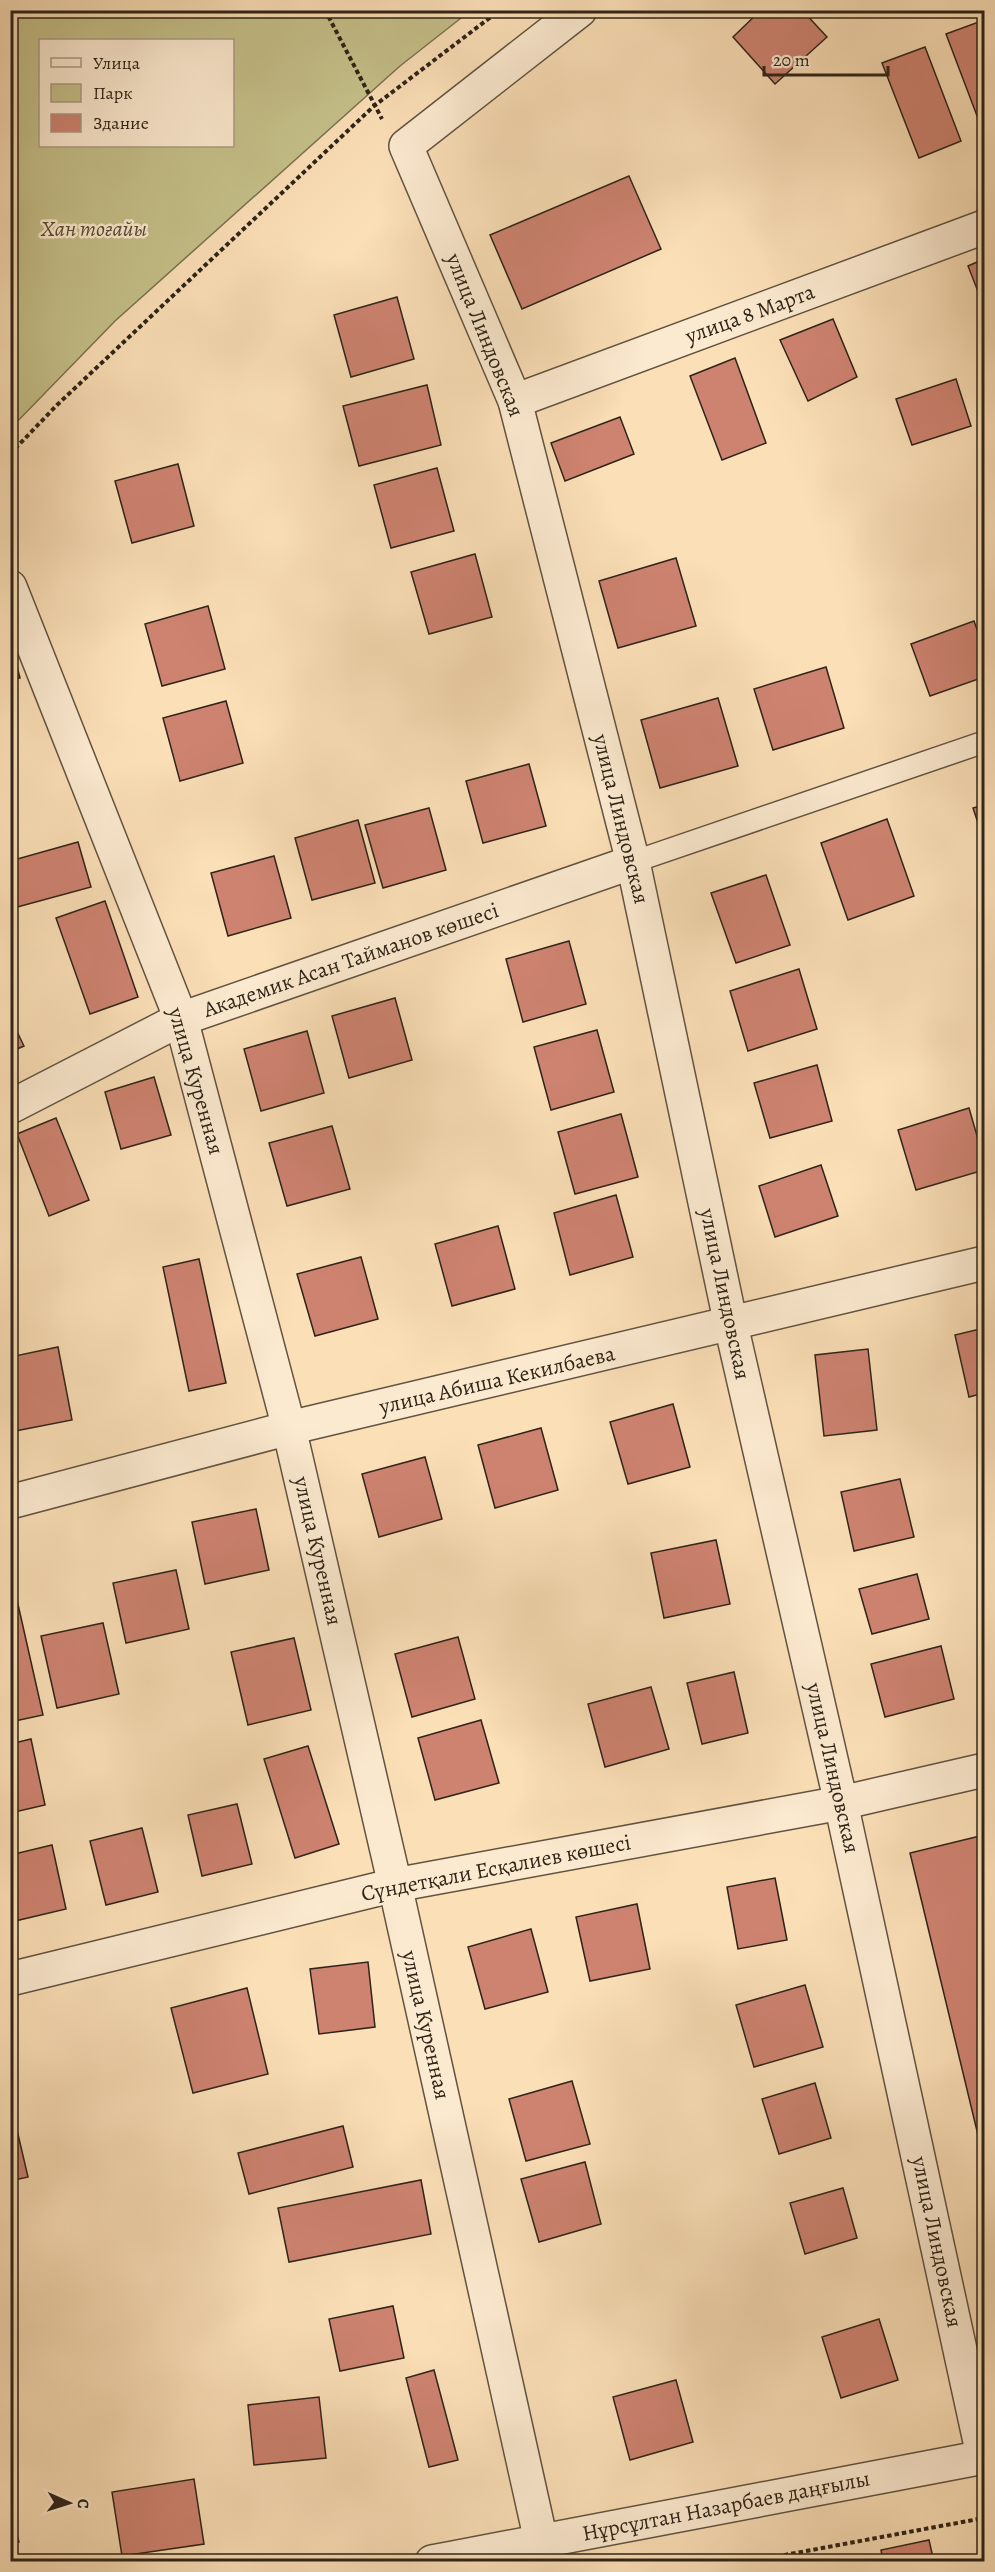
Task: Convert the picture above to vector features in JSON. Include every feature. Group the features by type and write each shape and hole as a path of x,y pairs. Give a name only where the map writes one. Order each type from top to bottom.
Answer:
{"street":[{"name":"улица Линдовская","path":"580,10 406,146 515,401 633,862 731,1324 841,1803 984,2458"},
{"name":"улица 8 Марта","path":"515,401 984,227"},
{"name":"улица Куренная","path":"10,587 181,1019 289,1428 541,2541"},
{"name":"Академик Асан Тайманов көшесі","path":"10,1107 181,1019 633,862"},
{"name":"улица Абиша Кекилбаева","path":"10,1502 289,1428 984,1263"},
{"name":"Сүндетқали Есқалиев көшесі","path":"10,1979 394,1885 841,1803 984,1770"},
{"name":"Нұрсұлтан Назарбаев даңғылы","path":"432,2562 984,2458"}],"lane":[{"path":"633,862 984,742"}],"path":[{"path":"325,10 374,106"},
{"path":"10,454 57,405 374,106 500,10"},
{"path":"747,2562 984,2518"}],"green space":[{"name":"Хан тоғайы","path":"11,10 470,10 400,66 115,321 11,428"}],"building":[{"path":"761,10 802,10 827,37 775,84 733,37"},
{"path":"984,20 984,128 982,129 946,34"},
{"path":"925,47 961,141 919,158 882,63"},
{"path":"629,176 661,249 522,309 490,235"},
{"path":"984,259 984,307 968,266"},
{"path":"397,297 414,359 351,377 334,315"},
{"path":"833,319 857,377 808,401 780,340"},
{"path":"735,358 766,443 722,460 690,376"},
{"path":"956,379 971,426 912,445 896,399"},
{"path":"427,385 441,445 359,466 343,406"},
{"path":"620,417 634,454 565,481 551,443"},
{"path":"178,464 194,526 132,543 115,481"},
{"path":"437,468 454,531 391,548 374,485"},
{"path":"475,554 492,617 429,634 411,572"},
{"path":"676,558 696,626 618,648 599,581"},
{"path":"208,606 225,669 162,686 145,624"},
{"path":"974,621 984,649 984,677 930,696 911,644"},
{"path":"10,640 20,678 10,680"},
{"path":"826,667 844,728 773,750 754,689"},
{"path":"718,698 738,766 660,788 641,720"},
{"path":"226,701 243,763 180,781 163,718"},
{"path":"529,764 546,826 483,843 466,781"},
{"path":"984,805 984,841 973,808"},
{"path":"429,808 446,870 383,888 365,825"},
{"path":"887,819 914,896 848,920 821,843"},
{"path":"358,820 375,883 312,900 295,838"},
{"path":"78,842 91,887 10,909 10,861"},
{"path":"274,856 291,918 228,936 211,873"},
{"path":"766,875 790,945 736,963 711,893"},
{"path":"105,901 138,997 90,1014 56,918"},
{"path":"569,941 586,1004 523,1022 506,959"},
{"path":"799,969 817,1029 748,1051 730,991"},
{"path":"395,998 412,1060 349,1078 332,1016"},
{"path":"10,1017 24,1046 10,1052"},
{"path":"597,1030 614,1092 551,1110 534,1047"},
{"path":"307,1031 324,1093 261,1111 244,1049"},
{"path":"817,1065 832,1121 770,1138 754,1083"},
{"path":"154,1077 171,1135 121,1149 105,1092"},
{"path":"969,1108 984,1160 984,1170 916,1190 898,1130"},
{"path":"621,1114 638,1177 575,1194 558,1132"},
{"path":"56,1118 89,1200 49,1216 17,1134"},
{"path":"332,1126 350,1189 287,1206 269,1143"},
{"path":"821,1165 838,1216 775,1237 759,1186"},
{"path":"616,1195 633,1257 570,1275 554,1213"},
{"path":"498,1226 515,1289 452,1306 435,1244"},
{"path":"361,1257 378,1319 315,1336 297,1274"},
{"path":"199,1259 226,1383 189,1391 163,1267"},
{"path":"984,1328 984,1393 969,1397 955,1335"},
{"path":"58,1347 72,1420 10,1432 10,1357"},
{"path":"868,1349 877,1430 824,1436 815,1355"},
{"path":"673,1404 690,1467 628,1484 610,1422"},
{"path":"541,1428 558,1490 495,1508 478,1445"},
{"path":"425,1457 442,1519 379,1537 362,1474"},
{"path":"900,1479 914,1537 854,1551 841,1492"},
{"path":"256,1509 269,1570 205,1584 192,1522"},
{"path":"716,1540 730,1604 664,1618 651,1553"},
{"path":"10,1569 43,1715 10,1722"},
{"path":"176,1570 189,1629 126,1643 113,1583"},
{"path":"917,1574 929,1619 872,1634 859,1589"},
{"path":"103,1623 119,1694 57,1708 41,1636"},
{"path":"458,1637 475,1699 412,1717 395,1654"},
{"path":"294,1638 311,1710 248,1725 231,1652"},
{"path":"941,1646 954,1699 885,1717 871,1664"},
{"path":"734,1672 748,1733 702,1744 687,1683"},
{"path":"651,1687 669,1749 605,1767 588,1704"},
{"path":"481,1720 499,1783 435,1800 418,1738"},
{"path":"31,1739 45,1805 10,1813 10,1744"},
{"path":"308,1746 339,1844 295,1858 264,1759"},
{"path":"237,1804 252,1864 202,1876 188,1815"},
{"path":"142,1828 158,1892 106,1905 90,1841"},
{"path":"984,1835 984,2160 910,1853"},
{"path":"52,1845 66,1909 15,1921 10,1903 10,1855"},
{"path":"775,1878 787,1940 738,1949 727,1887"},
{"path":"637,1904 650,1969 590,1981 576,1917"},
{"path":"531,1929 548,1992 485,2009 468,1947"},
{"path":"368,1962 375,2027 319,2034 310,1969"},
{"path":"805,1985 823,2047 754,2067 736,2005"},
{"path":"247,1988 268,2074 193,2093 171,2008"},
{"path":"572,2081 590,2144 526,2161 509,2099"},
{"path":"815,2083 831,2138 779,2154 762,2099"},
{"path":"10,2100 28,2177 10,2181"},
{"path":"343,2126 353,2167 249,2194 238,2153"},
{"path":"585,2162 601,2224 539,2242 521,2179"},
{"path":"421,2180 431,2234 289,2262 278,2208"},
{"path":"843,2188 857,2238 805,2254 790,2203"},
{"path":"393,2306 404,2358 340,2371 329,2319"},
{"path":"879,2319 898,2380 841,2398 822,2337"},
{"path":"434,2370 458,2460 429,2467 406,2378"},
{"path":"676,2380 693,2442 630,2460 613,2397"},
{"path":"319,2397 326,2458 254,2465 248,2405"},
{"path":"194,2479 204,2544 122,2556 112,2492"},
{"path":"10,2510 19,2542 10,2544"},
{"path":"929,2540 934,2562 883,2562 881,2550"}]}
